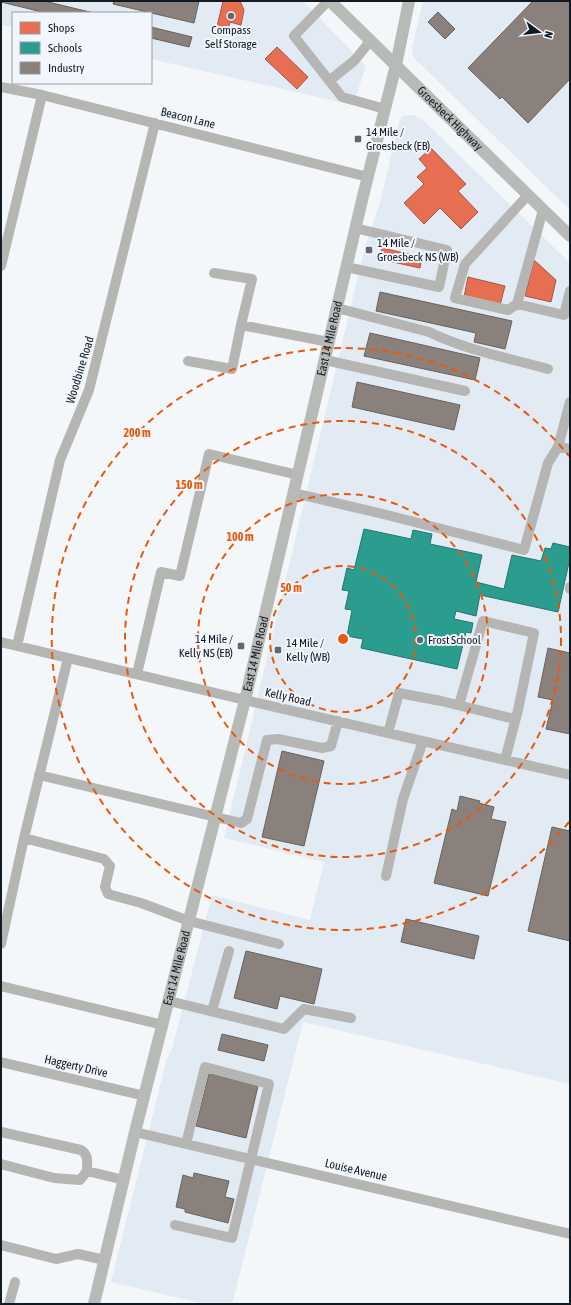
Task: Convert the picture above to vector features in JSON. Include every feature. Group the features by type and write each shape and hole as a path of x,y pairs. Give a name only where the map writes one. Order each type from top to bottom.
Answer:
{"main road":[{"name":"Groesbeck Highway","path":"329,1 371,40 570,236"},
{"name":"East 14 Mile Road","path":"94,1304 144,1096 245,700 355,228 396,65 410,1"}],"street":[{"path":"329,1 294,36 342,97 385,110"},
{"path":"329,81 355,60 371,40"},
{"name":"Beacon Lane","path":"1,87 155,123 368,177"},
{"path":"1,266 42,96"},
{"name":"Woodbine Road","path":"17,646 60,460 90,390 155,123"},
{"path":"528,195 465,264 455,298 508,310 517,304 543,210"},
{"path":"346,267 439,287 447,250 355,228"},
{"path":"188,361 232,369 252,280 214,273"},
{"path":"517,304 564,315 570,291"},
{"path":"337,308 429,332 442,338 486,352 548,369"},
{"path":"241,325 329,342"},
{"path":"325,360 465,391"},
{"path":"294,493 524,550 548,464 558,447 570,402"},
{"path":"558,447 570,450"},
{"path":"137,674 161,572 180,576 209,454 298,475"},
{"path":"459,705 483,621 534,633 516,719 505,760"},
{"name":"Kelly Road","path":"1,642 570,775"},
{"path":"1,944 24,838 68,658"},
{"path":"388,733 399,693 459,705 516,719"},
{"path":"39,775 241,823 247,819 267,740 278,739 322,748 331,746 338,721"},
{"path":"386,876 403,799 423,741"},
{"path":"24,838 101,857 109,863 110,866 105,887 108,894 141,903 189,921 279,944"},
{"path":"212,1011 229,951"},
{"path":"1,986 163,1025"},
{"path":"169,1001 284,1028 304,1010 351,1018"},
{"name":"Haggerty Drive","path":"1,1062 144,1096"},
{"path":"176,1225 232,1238 269,1084 205,1067 186,1144"},
{"path":"1,1132 81,1150 86,1153 88,1158 87,1171 80,1180 54,1178 1,1164"},
{"name":"Louise Avenue","path":"135,1132 570,1234"},
{"path":"87,1171 124,1180"},
{"path":"1,1245 56,1259 67,1255 78,1254 105,1260"},
{"path":"8,1304 15,1282"}],"shaded area":[{"path":"1,1 303,1 366,66 353,105 152,59 152,12 12,12 12,27 1,25"},
{"path":"423,1 570,1 570,210 413,57 412,48"},
{"path":"413,115 423,120 570,263 570,1084 303,1022 232,1304 205,1304 111,1282 167,1058 172,1049 212,895 310,920 324,862 224,838 365,247 380,203 399,122 402,117"}],"building: Shops":[{"name":"Compass Self Storage","path":"223,1 240,1 244,10 241,25 230,22 227,33 216,31"},
{"path":"277,47 308,77 297,89 265,59"},
{"path":"431,148 466,184 458,191 478,212 461,229 440,208 424,224 404,203 424,184 417,177 427,168 419,159"},
{"path":"382,248 422,257 420,268 379,259"},
{"path":"534,260 556,280 551,302 525,296"},
{"path":"468,277 505,286 500,305 464,297"}],"building: Schools":[{"path":"364,529 411,539 413,530 432,534 430,544 482,555 476,582 504,589 512,555 541,561 545,548 551,549 553,543 570,547 570,558 558,612 480,595 476,616 456,611 454,619 473,623 471,633 466,632 457,669 361,648 363,639 347,636 352,610 345,609 349,591 342,590 347,568 354,570"}],"building: Industry":[{"path":"44,1 90,12 42,12 1,2"},
{"path":"114,1 199,1 194,23 113,4"},
{"path":"533,1 570,1 570,79 528,123 502,97 500,99 468,68"},
{"path":"438,12 455,29 445,39 428,22"},
{"path":"152,27 192,37 189,47 152,38"},
{"path":"380,292 512,321 505,349 474,342 476,333 376,311"},
{"path":"370,333 480,358 475,380 364,356"},
{"path":"357,382 460,405 454,430 352,407"},
{"path":"548,648 570,653 570,734 546,729 553,700 538,697"},
{"path":"282,751 324,761 304,846 262,837"},
{"path":"460,796 480,801 479,803 494,807 491,819 506,822 488,896 434,883 452,809 457,811"},
{"path":"552,827 570,831 570,941 528,931"},
{"path":"406,919 479,936 474,959 401,942"},
{"path":"246,951 322,969 314,1004 280,996 277,1009 234,998"},
{"path":"222,1034 268,1045 264,1061 218,1050"},
{"path":"209,1073 258,1086 246,1138 196,1126"},
{"path":"194,1173 229,1181 225,1197 234,1199 228,1223 185,1212 185,1209 176,1207 183,1175 193,1178"}],"place":[{"name":"Compass Self Storage","path":"231,16"},
{"name":"14 Mile / Groesbeck (EB)","path":"358,139"},
{"name":"14 Mile / Groesbeck NS (WB)","path":"369,250"},
{"name":"Frost School","path":"420,640"},
{"name":"14 Mile / Kelly NS (EB)","path":"241,646"},
{"name":"14 Mile / Kelly (WB)","path":"278,650"}]}
